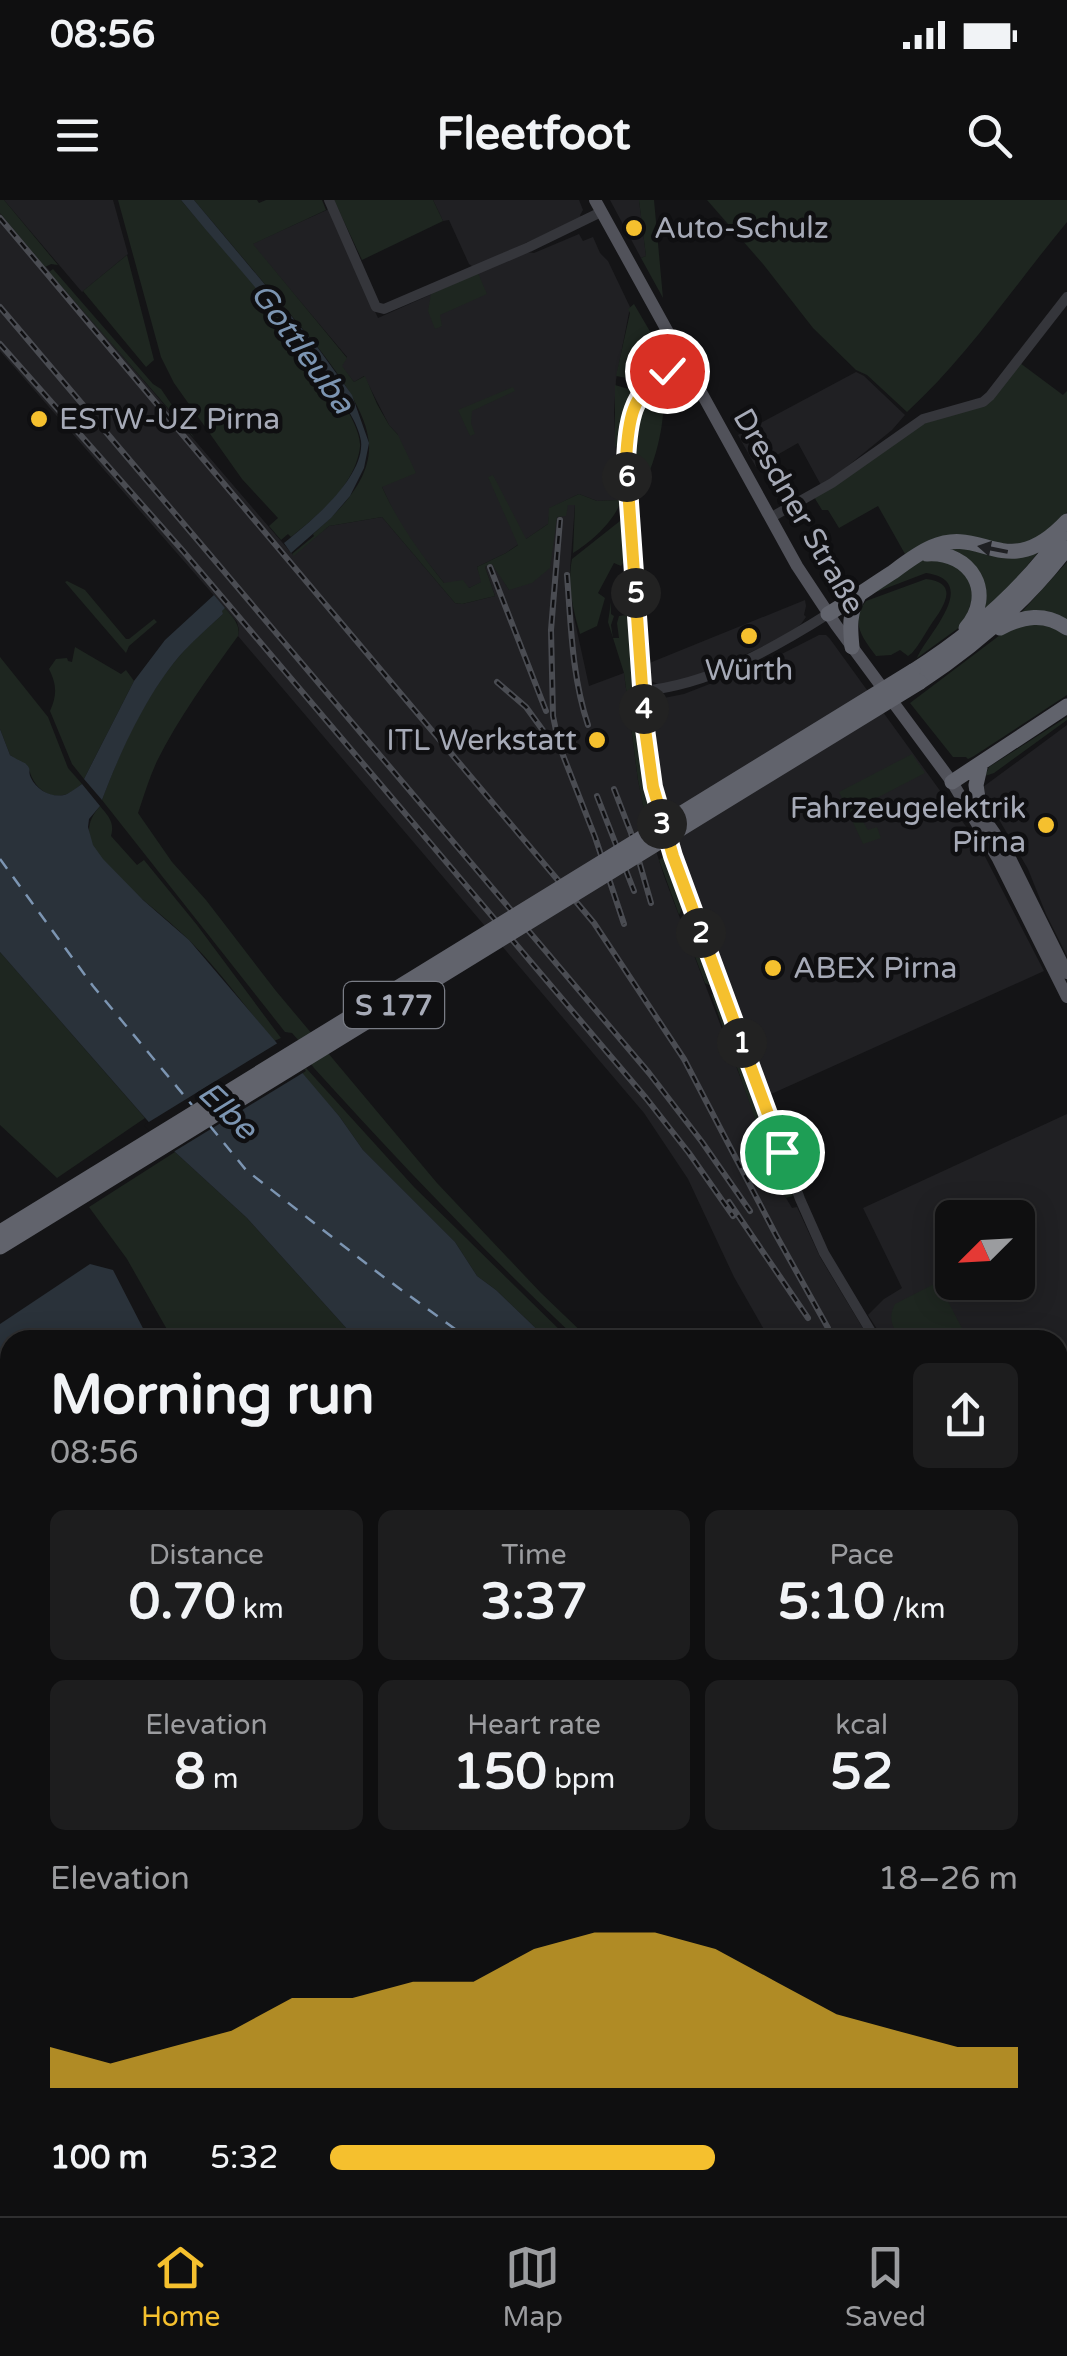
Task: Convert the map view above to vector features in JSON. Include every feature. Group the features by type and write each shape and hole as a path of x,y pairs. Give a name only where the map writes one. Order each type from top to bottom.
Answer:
{"highway":[{"path":"828,614 934,546 962,542 1018,552 1045,541 1067,524"},
{"path":"940,653 998,607 1040,562 1067,524"},
{"path":"983,637 1037,585 1067,548"},
{"path":"914,558 936,553 951,556 968,568 978,587 973,620 916,677"},
{"path":"852,647 850,619 858,595"},
{"path":"916,677 983,637 1028,617 1055,620 1067,628"},
{"name":"S 177","path":"0,1232 916,677"},
{"name":"S 177","path":"0,1246 916,677"},
{"path":"952,782 1067,706"},
{"path":"976,810 981,763"}],"main road":[{"name":"Dresdner Straße","path":"598,206 770,518 828,614 1005,848 1067,973"},
{"name":"Dresdner Straße","path":"976,810 1067,997"}],"street":[{"path":"329,200 374,303 384,310 514,254 598,206"},
{"path":"770,518 832,483 923,419 983,402 1067,297"},
{"path":"665,327 668,358 643,392 628,422 627,441 645,729 653,787 673,856 800,1199 824,1254 870,1330"},
{"path":"656,378 673,370 690,373"},
{"path":"643,692 700,680 790,638 828,614"}],"shaded area":[{"path":"0,200 58,265 45,267 0,213"},
{"path":"4,200 113,200 128,254 82,292"},
{"path":"118,200 181,200 315,360 355,425 360,447 351,474 334,498 291,537 288,534 281,540 269,526 278,518 242,479 174,383 161,357"},
{"path":"194,200 322,200 326,210 253,244 347,358 342,366 354,382 365,376 416,473 382,487 410,537 444,583 463,580 469,588 481,582 477,567 518,545 488,477 493,475 526,539 548,524 549,508 579,494 597,501 618,500 616,465 624,489 621,502 605,526 573,553 575,505 568,505 566,516 557,517 550,568 532,583 509,590 492,564 485,567 495,596 462,604 455,603 382,517 329,526 294,556 359,483 368,458 366,426 332,365"},
{"path":"334,200 433,200 443,221 362,260"},
{"path":"433,200 579,200 583,210 581,218 473,267 449,220 443,221"},
{"name":"Auto-Schulz","path":"610,200 639,200 646,256 641,258"},
{"path":"639,200 654,200 663,298 641,258 646,256"},
{"path":"707,200 1067,200 1067,222 970,344 907,412 813,328"},
{"path":"329,209 378,318 526,252 534,253 579,234 583,241 593,237 630,307 614,412 618,500 597,501 579,494 550,508 548,524 506,553 477,567 482,582 469,588 444,583 409,539 382,487 398,435 364,376 354,382 341,366 347,357 252,244"},
{"path":"0,213 293,555 329,526 382,517 455,603 462,604 495,596 485,567 493,563 509,590 557,516 568,505 575,504 570,570 572,608 589,686 624,673 638,780 664,876 786,1198 792,1208 797,1207 820,1257 864,1330 764,1330 734,1277 688,1179 644,1113 238,636 237,622 0,351"},
{"path":"127,255 154,360 146,367 83,291"},
{"path":"53,269 161,389 195,439 49,272"},
{"path":"478,273 487,294 440,315 442,326 435,329 428,311 431,294"},
{"path":"634,304 662,352 656,370 639,386 616,376 628,309"},
{"path":"1020,363 1063,395 1067,391 1067,512 1057,527 1033,544 930,543 905,554 878,506 839,528 828,510 822,510 814,497 916,426 971,409"},
{"path":"856,372 905,415 892,430 822,487 798,443 756,467 738,435"},
{"path":"663,380 659,442 636,501 634,436 643,409"},
{"path":"615,385 632,390 633,395 621,443 615,447"},
{"path":"513,387 515,391 472,411 475,434 470,436 458,410"},
{"path":"625,517 627,527 623,528 623,535 627,536 628,556 621,566 614,563 598,593 605,598 597,626 580,634 570,588 572,559"},
{"path":"950,546 1041,549 982,613 984,600 945,552"},
{"path":"927,559 959,564 975,590 964,624 917,658 946,611 950,587 942,578 926,573 871,594"},
{"path":"1067,562 1067,619 1047,611 1019,615"},
{"path":"926,579 944,586 946,598 940,612 908,656 900,650 876,656 858,623 866,601"},
{"path":"67,581 85,590 126,639 154,619 157,622 126,653"},
{"path":"624,585 630,590 641,744 653,810 645,815 624,673 613,638 619,638 619,616 626,615"},
{"path":"805,600 806,617 786,636 699,676 660,685 649,680 647,664"},
{"path":"611,602 614,616 613,638 608,622"},
{"path":"225,608 237,624 238,636 166,745 138,813 172,862 276,991 437,1183 580,1330 568,1330 510,1274 314,1068 311,1064 315,1059 292,1033 285,1032 102,800 126,742 157,686 182,653 223,614"},
{"path":"1041,621 1067,635 1067,695 974,756 953,757 910,703 1008,629"},
{"path":"819,635 830,639 978,843 1044,971 769,1095 684,867 663,797 651,706 659,699 684,694 766,662"},
{"path":"75,647 121,674 126,670 134,681 84,779 72,764 50,711 55,690 49,669 56,659 67,658 72,662"},
{"path":"0,657 48,717 68,768 82,784 69,793 60,796 42,790 29,769 10,755 0,729"},
{"path":"1067,717 994,773 985,776 989,767"},
{"path":"1067,725 1067,956 1028,869 983,787"},
{"path":"912,754 925,773 867,803 861,818 868,830 877,827 881,838 863,844 839,792"},
{"path":"100,806 111,823 111,836 137,865 144,860 281,1038 274,1041 200,952 103,861 89,831"},
{"path":"667,854 685,901 679,915 659,860"},
{"path":"687,910 715,988 705,983 683,925"},
{"path":"0,952 145,1118 57,1178 0,1125"},
{"path":"711,994 721,999 793,1196 786,1198 768,1155"},
{"path":"306,1068 414,1187 560,1330 538,1330 477,1276 455,1242 363,1150 300,1072"},
{"path":"1067,1114 1067,1330 878,1330 868,1315 902,1288 863,1208"},
{"path":"175,1152 247,1218 348,1330 167,1330 127,1259 89,1207"},
{"path":"935,1284 935,1300 947,1300 963,1330 895,1330 895,1304"}],"water":[{"path":"181,200 194,200 318,348 352,395 369,443 364,468 350,496 291,553 284,543 333,498 354,470 360,455 359,434 345,405 297,338"},
{"path":"214,595 225,608 223,614 171,666 147,702 102,800 84,779 134,681 165,640"},
{"name":"Elbe","path":"0,729 10,755 25,763 34,783 42,790 62,795 82,784 100,806 89,819 88,827 93,845 103,859 189,940 339,1116 363,1150 455,1242 477,1276 538,1330 348,1330 247,1218 175,1152 0,952"},
{"path":"90,1264 113,1270 144,1330 0,1330 0,1324"}],"pier":[{"path":"281,1041 306,1071 170,1154 144,1125"}],"ferry route":[{"path":"0,859 93,986 192,1105"},
{"path":"210,1126 246,1170 456,1330"}],"railway":[{"path":"0,218 594,923 684,1059 828,1328"},
{"path":"0,307 649,1073 750,1211"},
{"path":"0,344 183,551 646,1098 733,1216"},
{"path":"560,520 551,630 553,716 559,745 624,924"},
{"path":"490,567 546,711"},
{"path":"567,575 575,670 588,725"},
{"path":"497,682 526,707 547,736"},
{"path":"614,789 651,903"},
{"path":"597,796 634,891"},
{"path":"729,1202 808,1318"}],"place":[{"name":"Auto-Schulz","path":"634,228"},
{"name":"ESTW-UZ Pirna","path":"39,419"},
{"name":"Würth","path":"749,636"},
{"name":"ITL Werkstatt","path":"597,740"},
{"name":"Fahrzeugelektrik Pirna","path":"1046,825"},
{"name":"ABEX Pirna","path":"773,968"}],"route":[{"path":"667,371 643,392 628,422 626,460 648,759 662,826 782,1152"}],"water label":[{"name":"Gottleuba","path":"303,348"}]}
